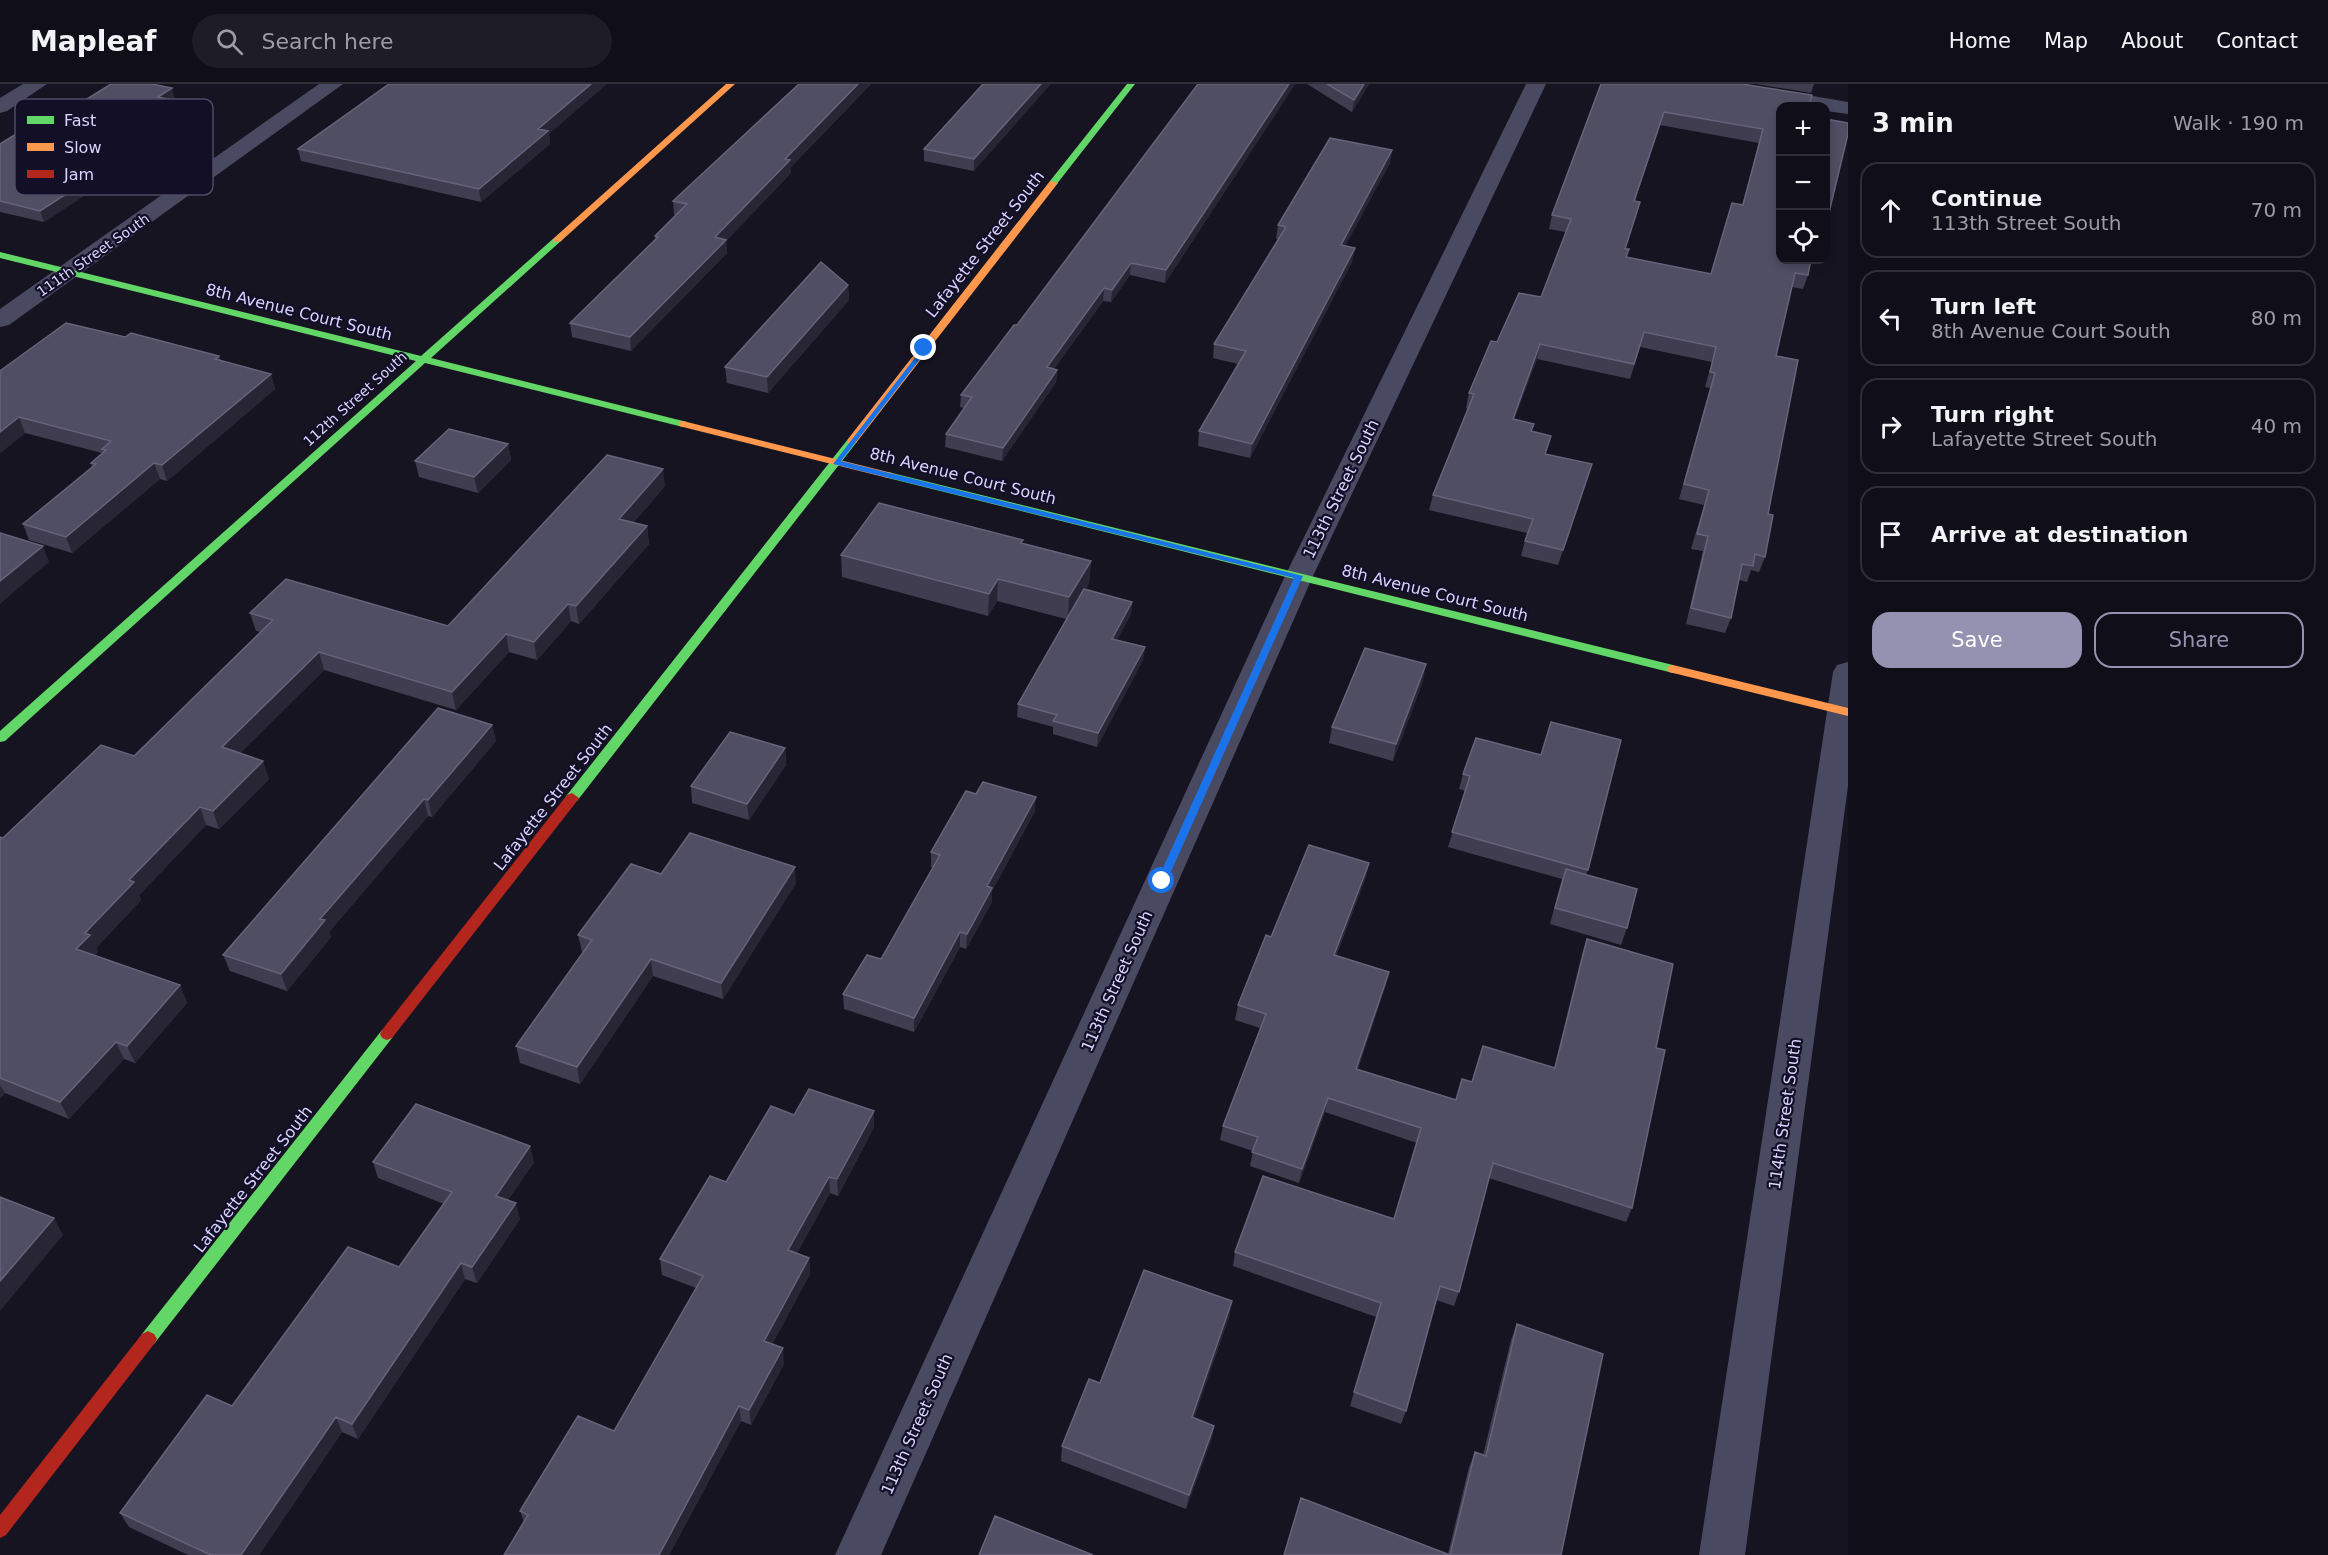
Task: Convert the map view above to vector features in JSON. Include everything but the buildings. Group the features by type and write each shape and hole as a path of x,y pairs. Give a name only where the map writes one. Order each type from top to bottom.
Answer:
{"street":[{"path":"0,107 37,84"},
{"name":"111th Street South","path":"213,169 333,84"},
{"name":"112th Street South","path":"0,738 731,84"},
{"name":"Lafayette Street South","path":"0,1529 1131,84"},
{"name":"113th Street South","path":"858,1555 1299,576 1536,84"},
{"path":"1706,84 1848,108"},
{"name":"111th Street South","path":"0,320 177,195"},
{"name":"8th Avenue Court South","path":"0,255 1845,711"},
{"name":"114th Street South","path":"1722,1555 1845,711 1848,672"}],"traffic: fast":[{"path":"1053,183 1131,84"},
{"path":"0,738 557,240"},
{"path":"0,255 683,424"},
{"path":"572,798 852,441"},
{"path":"888,475 1673,669"},
{"path":"148,1339 387,1034"}],"traffic: slow":[{"path":"557,240 731,84"},
{"path":"852,441 1053,183"},
{"path":"683,424 888,475"},
{"path":"1673,669 1848,712"}],"traffic: jam":[{"path":"387,1034 572,798"},
{"path":"0,1529 148,1339"}],"route":[{"path":"924,348 836,462 1299,576 1162,881"}]}
